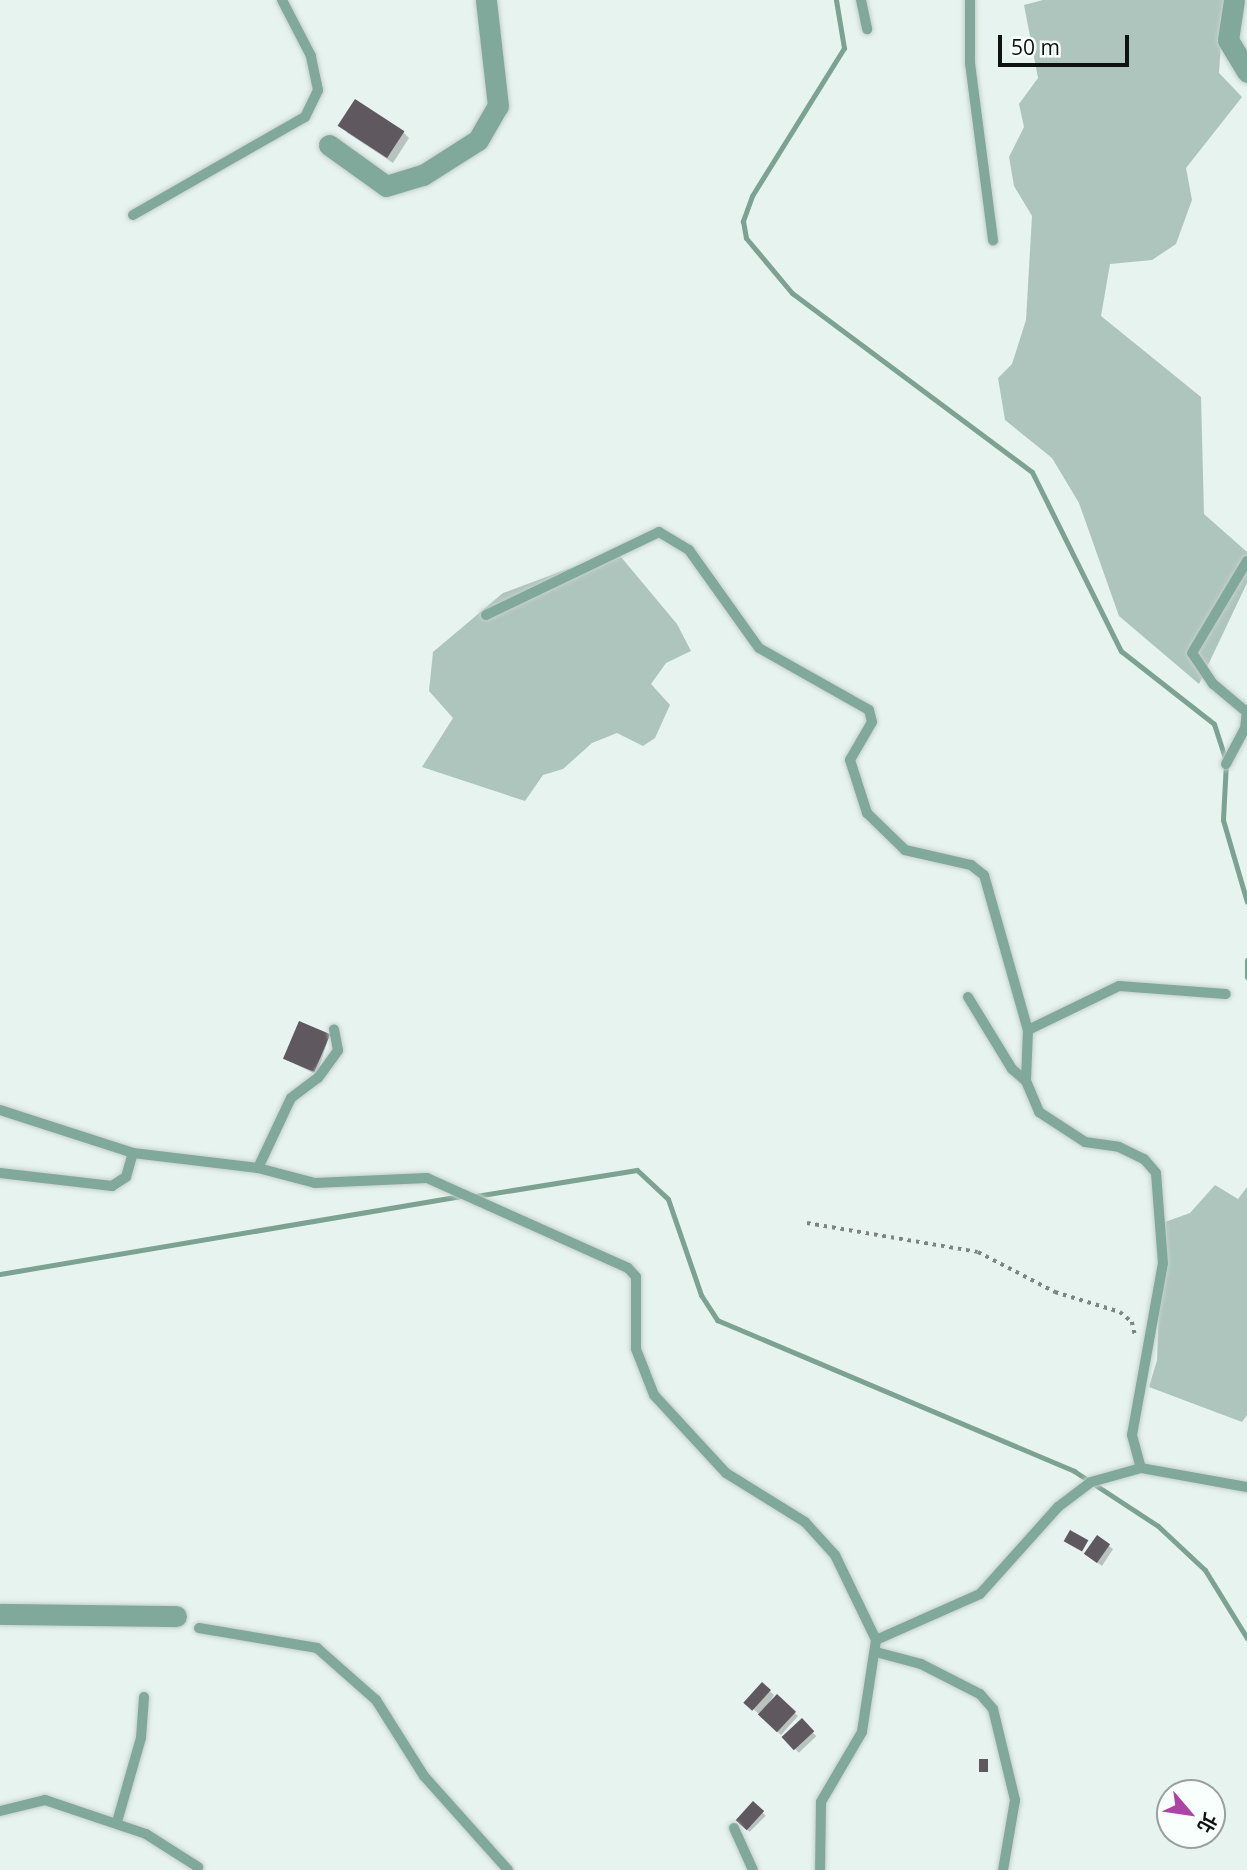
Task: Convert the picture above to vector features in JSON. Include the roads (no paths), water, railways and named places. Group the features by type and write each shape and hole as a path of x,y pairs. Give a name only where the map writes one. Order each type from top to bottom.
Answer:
{"street":[{"path":"329,145 386,186 423,175 478,139 498,106 486,0"},
{"path":"1234,0 1228,40 1247,72"},
{"path":"0,1614 176,1616"}],"lane":[{"path":"134,215 305,117 318,90 311,56 282,0"},
{"path":"861,0 867,29"},
{"path":"970,0 970,63 993,241"},
{"path":"486,615 659,532 689,551 759,648 869,710 872,722 850,760 866,813 905,850 971,865 984,875 1028,1030 1026,1081 1029,1100 1056,1127 1086,1142 1119,1147 1156,1173 1163,1263 1132,1435 1141,1468"},
{"path":"1226,764 1245,729 1245,710 1213,684 1192,653 1247,561"},
{"path":"1028,1030 1119,986 1226,994"},
{"path":"968,997 1012,1069 1026,1081"},
{"path":"258,1168 291,1098 318,1078 338,1050 334,1029"},
{"path":"0,1110 133,1153 258,1168 315,1183 427,1178 628,1268 636,1277 636,1349 654,1395 726,1473 806,1522 835,1555 876,1646 862,1732 821,1802 820,1870"},
{"path":"0,1173 112,1186 126,1177 133,1153"},
{"path":"876,1646 980,1594 1058,1507 1091,1482 1141,1468 1247,1487"},
{"path":"200,1628 317,1648 376,1700 424,1776 508,1870"},
{"path":"876,1646 921,1664 980,1694 993,1709 1015,1800 1003,1870"},
{"path":"117,1822 141,1738 144,1697"},
{"path":"0,1811 45,1800 117,1822 198,1867"},
{"path":"734,1828 753,1870"}],"waterway":[{"path":"836,0 844,48 752,196 743,221 746,238 792,293 1032,472 1121,651 1214,724 1226,762 1223,820 1247,902"},
{"path":"1247,960 1247,977"},
{"path":"476,1196 637,1170 668,1199 701,1295 717,1320 1074,1471 1158,1526 1205,1570 1247,1638"},
{"path":"0,1274 459,1196"}]}
